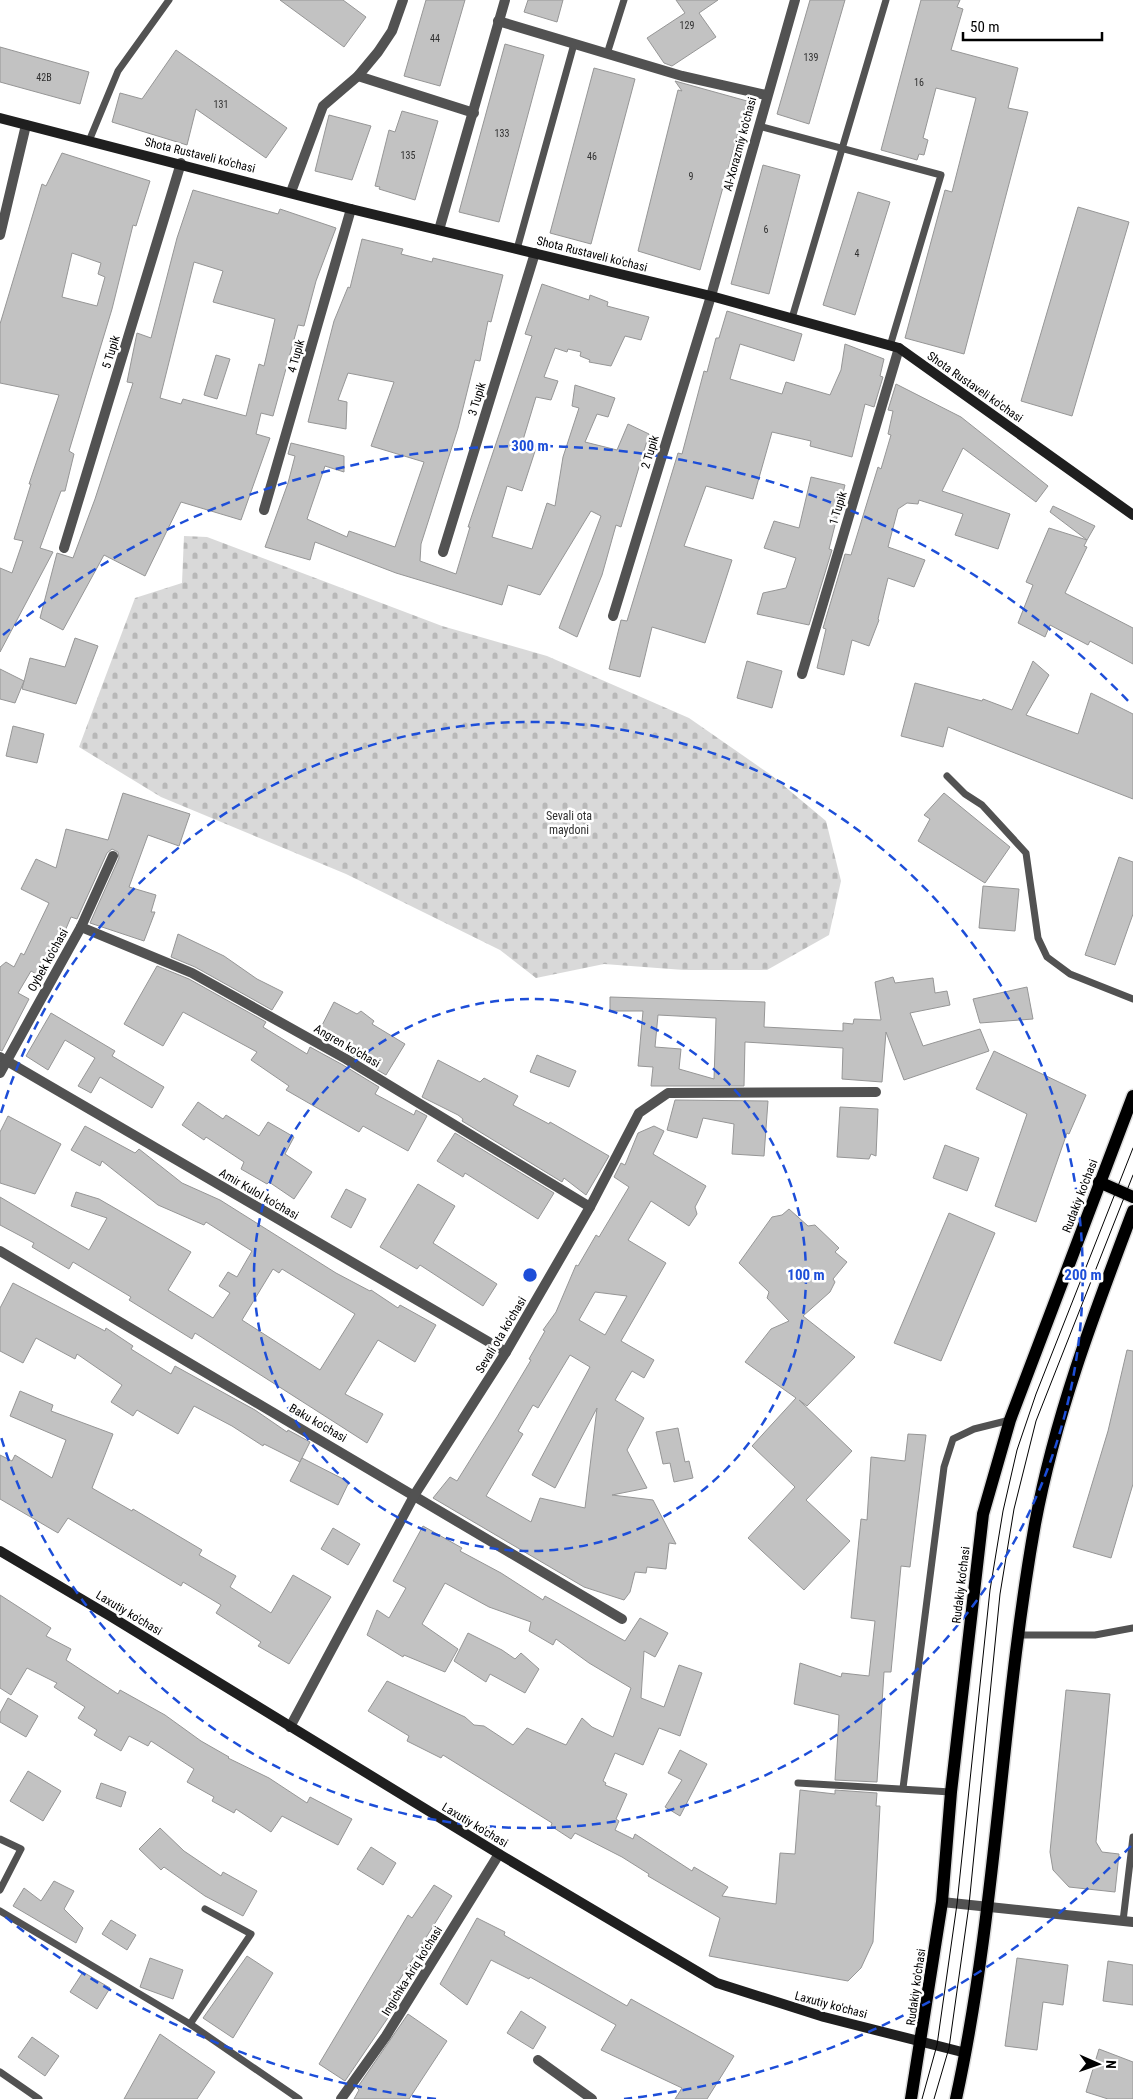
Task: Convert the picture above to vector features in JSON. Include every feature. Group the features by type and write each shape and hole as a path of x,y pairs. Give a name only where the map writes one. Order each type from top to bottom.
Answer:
{"main road":[{"name":"Rudakiy ko'chasi","path":"911,2099 922,2040 942,1902 951,1792 983,1514 1010,1420 1133,1096"},
{"path":"1099,1182 1133,1197"},
{"path":"956,2099 966,2053 989,1907 1018,1635 1035,1524 1054,1436 1090,1323 1133,1211"}],"street":[{"path":"291,192 323,106 358,76 392,31 403,0"},
{"path":"439,230 505,0"},
{"name":"Al-Xorazmiy ko'chasi","path":"711,296 766,95 795,0"},
{"path":"498,22 682,76 766,95"},
{"path":"358,76 474,113"},
{"name":"Shota Rustaveli ko'chasi","path":"0,118 181,163 352,209 711,296 894,347 1133,515"},
{"path":"0,235 26,125"},
{"name":"5 Tupik","path":"64,548 181,163"},
{"name":"4 Tupik","path":"264,510 352,209"},
{"name":"3 Tupik","path":"443,552 535,253"},
{"name":"2 Tupik","path":"613,616 711,296"},
{"name":"1 Tupik","path":"802,674 894,347"},
{"name":"Oybek ko'chasi","path":"0,1073 3,1058 81,927 113,856"},
{"name":"Angren ko'chasi","path":"81,927 192,973 346,1059 590,1207"},
{"name":"Amir Kulol ko'chasi","path":"3,1058 506,1352"},
{"name":"Sevali ota ko'chasi","path":"290,1727 415,1494 506,1352 590,1207 639,1113 668,1093 876,1092"},
{"name":"Baku ko'chasi","path":"0,1251 415,1494 622,1619"},
{"name":"Laxutiy ko'chasi","path":"0,1551 717,1984 824,2017 922,2040 966,2053"},
{"name":"Ingichka-Ariq ko'chasi","path":"341,2099 386,2036 499,1854"},
{"path":"942,1902 1128,1922"},
{"path":"538,2060 592,2099"}],"lane":[{"path":"88,140 118,71 169,0"},
{"path":"607,54 624,0"},
{"path":"792,318 886,0"},
{"path":"518,249 574,44"},
{"path":"759,126 941,175 894,347"},
{"path":"947,776 965,794 982,805 1026,853 1038,938 1047,957 1070,974 1133,1000"},
{"path":"903,1788 944,1467 953,1439 974,1429 1010,1420"},
{"path":"1018,1635 1095,1635 1133,1628"},
{"path":"798,1783 951,1792"},
{"path":"1128,1922 1133,1837"},
{"path":"0,1838 22,1849 0,1890"},
{"path":"190,2024 251,1934 205,1909"},
{"path":"0,1911 190,2024 299,2099"},
{"path":"0,2072 39,2099"}],"green space":[{"name":"Sevali ota maydoni","path":"184,536 207,537 442,626 547,656 689,718 771,775 826,821 841,881 829,935 767,970 684,970 604,964 536,978 500,950 346,874 161,797 79,747 135,598 182,583"}],"building":[{"path":"280,0 343,0 366,17 344,47"},
{"path":"426,0 465,0 440,86 404,76"},
{"path":"528,0 563,0 557,22 524,12"},
{"path":"676,0 718,0 699,13 716,37 672,66 664,63 647,38 685,13"},
{"path":"810,0 845,0 809,124 777,114"},
{"path":"921,0 960,0 957,7 963,9 951,50 1018,68 1008,108 1028,112 964,354 905,338 945,190 952,192 976,98 936,88 923,138 928,140 924,155 919,154 917,160 881,150"},
{"path":"505,44 544,55 499,222 459,212"},
{"path":"0,47 89,72 80,104 0,82"},
{"path":"176,50 287,128 266,158 196,109 187,145 112,122 120,93 142,99"},
{"path":"594,68 635,79 591,244 550,233"},
{"path":"675,81 747,101 700,270 638,251 678,90 682,91"},
{"path":"402,111 438,121 415,200 379,189 380,187 375,186 389,130 395,132"},
{"path":"329,115 371,126 352,180 315,171"},
{"path":"62,153 150,181 136,226 133,225 112,309 69,451 74,454 65,491 61,491 40,548 53,552 0,652 0,568 12,573 23,541 14,539 31,484 29,484 59,395 0,383 0,324 42,184 46,186","holes":["72,253 101,263 98,274 105,277 97,306 62,297"]},
{"path":"763,165 800,175 769,294 731,284"},
{"path":"193,190 278,214 280,209 336,228 316,281 304,326 298,325 273,416 261,413 256,434 270,438 241,520 181,502 145,576 104,555 63,630 40,618 57,553 73,558 95,499 133,383 127,382 137,333 151,338 177,238","holes":["194,262 223,271 213,302 275,319 264,366 259,364 246,416 183,399 181,404 160,398"]},
{"path":"858,192 890,202 855,315 823,305"},
{"path":"1078,207 1129,222 1072,416 1021,401"},
{"path":"362,239 403,249 401,254 432,262 433,258 503,275 491,322 488,321 480,361 475,360 458,428 421,544 420,561 456,574 470,527 468,527 532,336 525,334 542,284 589,300 590,295 608,302 607,306 649,317 641,340 625,336 611,366 589,362 590,360 580,356 581,352 568,349 567,352 555,348 544,377 558,381 551,400 536,397 523,440 537,445 522,491 507,486 492,537 532,549 547,503 555,506 563,457 579,408 572,406 575,385 615,398 608,417 597,414 585,442 617,450 628,424 649,434 621,527 616,525 602,575 577,637 559,628 601,516 591,511 540,595 508,585 502,605 396,573 315,542 310,560 265,547 288,483 295,456 288,454 291,443 344,456 344,472 325,466 307,519 347,537 349,531 395,547 424,462 371,446 394,382 348,373 338,400 347,402 346,429 308,422 334,321 348,287 350,288"},
{"path":"727,311 802,334 794,361 740,344 730,379 782,394 786,382 830,395 841,370 845,344 884,359 880,376 883,377 874,407 865,404 852,457 810,446 811,441 772,432 753,499 706,486 684,546 732,560 705,643 652,627 640,677 609,669 621,620 627,621 678,453 682,454 704,371 707,372 716,338 719,338"},
{"path":"216,355 230,359 217,399 204,395"},
{"path":"896,384 961,417 1048,486 1036,502 963,448 942,491 1010,514 998,549 955,535 963,514 919,500 918,504 907,503 898,509 888,547 925,560 914,587 888,578 879,620 869,646 852,640 844,675 817,668 826,629 823,628 845,554 851,555 878,467 881,469 891,435 888,434 893,411 888,410"},
{"path":"811,477 845,485 829,549 832,550 809,625 757,614 763,593 786,588 796,558 764,548 774,521 799,528"},
{"path":"1053,506 1095,526 1087,540 1050,512"},
{"path":"1049,528 1087,540 1084,546 1087,547 1065,593 1133,628 1133,664 1090,641 1088,645 1050,625 1045,637 1018,623 1033,585 1026,582"},
{"path":"75,638 98,646 76,704 22,689 30,658 65,667"},
{"path":"747,661 782,671 772,708 737,698"},
{"path":"1033,661 1049,675 1026,715 1078,734 1091,693 1133,714 1133,799 948,727 943,747 901,736 915,683 982,701 983,699 1012,710"},
{"path":"0,669 24,681 15,703 0,699"},
{"path":"13,726 44,734 37,763 6,756"},
{"path":"123,793 190,814 179,846 148,835 129,887 156,895 151,912 155,912 144,941 90,923 119,858 118,852 112,849 107,853 77,919 71,917 53,959 50,957 40,976 31,971 18,993 29,999 2,1051 0,1050 0,967 6,962 14,967 21,953 24,955 49,903 21,889 36,859 56,868 66,829 108,840"},
{"path":"944,793 1010,847 985,883 918,841 930,819 924,815"},
{"path":"1119,857 1133,862 1133,914 1115,965 1085,955"},
{"path":"983,886 1019,889 1015,931 979,928"},
{"path":"178,934 224,956 257,979 283,992 272,1010 195,967 171,957"},
{"path":"157,966 189,979 266,1022 263,1027 307,1054 310,1047 343,1065 379,1087 375,1094 414,1115 416,1110 427,1116 408,1151 363,1126 359,1132 286,1090 289,1086 251,1060 257,1052 183,1012 163,1046 124,1024"},
{"path":"893,977 895,983 933,978 935,993 947,991 950,1005 910,1013 923,1046 980,1029 989,1051 904,1080 886,1032 882,1082 842,1079 843,1048 745,1042 744,1086 651,1086 653,1067 638,1066 643,1011 610,1011 610,997 765,1002 764,1027 843,1031 843,1023 853,1024 854,1019 881,1020 875,982","holes":["658,1015 716,1018 714,1079 679,1069 681,1049 655,1047"]},
{"path":"1027,987 1033,1019 980,1023 973,999"},
{"path":"334,1002 357,1014 361,1011 374,1021 372,1024 405,1044 386,1075 317,1035"},
{"path":"51,1013 115,1051 112,1056 164,1087 152,1108 100,1077 91,1093 78,1086 95,1058 65,1040 48,1070 26,1056"},
{"path":"994,1051 1086,1095 1069,1134 1067,1133 1036,1222 995,1206 1027,1114 976,1089"},
{"path":"537,1055 576,1071 569,1087 530,1072"},
{"path":"438,1060 480,1082 484,1078 518,1096 513,1105 549,1124 550,1122 609,1156 586,1195 564,1178 562,1182 462,1121 463,1119 458,1115 422,1097"},
{"path":"675,1100 768,1101 764,1156 732,1154 734,1124 703,1118 697,1138 667,1130"},
{"path":"198,1102 223,1119 226,1115 259,1136 268,1122 294,1137 285,1154 312,1172 294,1199 269,1182 267,1184 241,1169 244,1162 206,1137 204,1140 182,1125"},
{"path":"840,1107 878,1109 876,1156 871,1154 869,1159 837,1157"},
{"path":"8,1116 61,1144 35,1194 0,1183 0,1132"},
{"path":"85,1126 135,1153 139,1149 182,1183 220,1200 336,1273 371,1290 398,1308 400,1305 436,1325 415,1362 378,1340 345,1394 383,1414 367,1443 195,1333 192,1339 129,1300 131,1297 73,1262 69,1269 32,1247 34,1243 0,1225 0,1197 89,1250 107,1218 71,1206 76,1192 99,1199 191,1252 168,1290 213,1318 230,1293 219,1286 228,1272 237,1277 252,1251 206,1222 204,1225 158,1205 102,1161 100,1166 71,1150","holes":["273,1269 279,1273 282,1269 355,1314 320,1370 242,1320"]},
{"path":"654,1126 664,1131 653,1154 706,1186 695,1207 697,1214 689,1226 651,1201 628,1240 666,1263 621,1341 654,1360 644,1378 632,1371 615,1400 644,1418 627,1450 647,1488 612,1495 653,1500 676,1544 669,1543 666,1569 647,1567 646,1573 635,1572 630,1592 624,1600 584,1587 433,1498 450,1477 457,1481 531,1360 529,1359 545,1331 543,1330 556,1312 576,1265 578,1266 596,1235 599,1237 629,1187 614,1177 621,1163 625,1165 638,1133","holes":["595,1292 627,1296 605,1335 579,1320","570,1355 590,1367 532,1475 555,1488 597,1408 585,1508 540,1498 531,1522 486,1496 523,1434 518,1431 533,1405 538,1408"]},
{"path":"455,1133 554,1193 538,1219 465,1173 463,1177 437,1161"},
{"path":"945,1145 979,1158 967,1191 933,1178"},
{"path":"418,1184 455,1206 433,1243 497,1284 483,1306 420,1265 417,1269 380,1247"},
{"path":"346,1189 366,1199 351,1228 331,1217"},
{"path":"789,1209 808,1226 815,1225 839,1248 835,1252 847,1262 833,1279 835,1282 830,1292 803,1316 855,1357 807,1406 799,1400 852,1451 806,1500 850,1541 804,1590 748,1538 795,1487 752,1446 796,1398 745,1362 771,1329 789,1321 767,1298 769,1292 739,1263 772,1217 782,1215"},
{"path":"949,1213 995,1233 941,1361 894,1343"},
{"path":"13,1283 105,1331 106,1328 133,1346 131,1349 171,1374 175,1366 255,1410 287,1432 288,1430 310,1442 300,1462 264,1444 263,1446 232,1426 194,1406 178,1434 137,1410 133,1416 111,1402 122,1385 77,1354 75,1359 36,1338 23,1363 0,1351 0,1308"},
{"path":"1127,1350 1133,1351 1133,1484 1111,1558 1073,1547 1108,1431"},
{"path":"20,1391 53,1405 51,1411 113,1434 92,1488 132,1511 133,1509 202,1550 199,1555 236,1576 230,1587 271,1613 293,1575 331,1597 289,1664 258,1646 261,1642 216,1613 221,1605 183,1582 181,1586 68,1518 58,1533 0,1499 0,1455 12,1461 15,1455 52,1478 66,1440 10,1416"},
{"path":"678,1428 685,1462 689,1461 693,1478 674,1482 670,1463 663,1464 656,1432"},
{"path":"908,1434 926,1435 910,1567 901,1566 891,1672 884,1672 877,1782 835,1780 839,1715 794,1704 800,1663 841,1677 842,1673 869,1676 875,1621 851,1618 861,1519 867,1520 871,1457 905,1461"},
{"path":"302,1458 349,1482 338,1505 290,1481"},
{"path":"423,1526 462,1548 460,1551 501,1573 543,1600 545,1596 625,1641 640,1618 668,1633 655,1657 644,1651 641,1698 664,1707 679,1665 702,1673 680,1736 659,1728 643,1765 615,1753 603,1781 606,1783 605,1785 627,1794 616,1819 619,1821 615,1830 633,1839 635,1834 692,1871 694,1867 728,1887 722,1896 776,1904 780,1853 795,1854 800,1790 835,1794 835,1790 877,1793 876,1806 880,1806 873,1942 861,1968 848,1981 709,1956 720,1918 648,1876 649,1874 622,1857 575,1833 571,1839 551,1826 552,1823 443,1755 441,1758 407,1741 409,1736 368,1711 387,1681 465,1717 474,1725 484,1726 513,1745 527,1728 566,1745 582,1718 592,1727 613,1737 631,1688 589,1663 556,1639 553,1645 529,1631 531,1622 489,1607 445,1583 422,1624 458,1649 445,1672 404,1655 403,1657 367,1635 377,1610 389,1618 406,1588 393,1581"},
{"path":"333,1528 360,1544 348,1565 321,1549"},
{"path":"0,1595 51,1628 46,1636 71,1649 66,1660 118,1694 120,1690 165,1715 228,1758 269,1778 307,1803 310,1797 352,1819 338,1845 282,1816 271,1832 236,1809 234,1813 212,1801 214,1797 187,1782 194,1769 151,1741 148,1746 129,1736 121,1751 94,1735 97,1730 78,1718 85,1707 54,1687 57,1683 27,1668 11,1695 0,1688"},
{"path":"468,1633 502,1650 515,1659 521,1653 539,1669 525,1693 490,1674 486,1682 454,1661"},
{"path":"1066,1690 1110,1694 1096,1842 1102,1852 1119,1854 1115,1892 1069,1887 1053,1870 1050,1852"},
{"path":"8,1698 38,1716 26,1737 0,1722 0,1713"},
{"path":"680,1750 707,1764 680,1816 665,1807 682,1780 668,1773"},
{"path":"28,1771 61,1791 43,1821 10,1801"},
{"path":"101,1783 126,1792 121,1807 96,1798"},
{"path":"160,1828 184,1851 221,1876 223,1872 257,1891 243,1916 205,1896 164,1867 161,1870 139,1849"},
{"path":"371,1847 396,1863 383,1885 357,1869"},
{"path":"54,1881 74,1891 64,1909 83,1928 76,1943 13,1906 24,1888 41,1901"},
{"path":"434,1885 452,1896 387,2000 396,2006 345,2081 319,2064 408,1915 412,1918"},
{"path":"477,1918 505,1932 504,1935 627,2006 631,1999 734,2056 707,2099 675,2099 682,2088 601,2050 616,2025 530,1977 529,1979 491,1960 467,2005 440,1984"},
{"path":"111,1920 136,1935 127,1950 102,1934"},
{"path":"247,1956 273,1973 233,2038 203,2018"},
{"path":"150,1958 183,1970 173,1999 140,1987"},
{"path":"1017,1958 1068,1965 1063,2005 1043,2002 1037,2050 1005,2046"},
{"path":"1108,1961 1133,1965 1133,2005 1103,2001"},
{"path":"83,1972 110,1988 97,2009 70,1992"},
{"path":"521,2011 546,2027 533,2049 507,2033"},
{"path":"408,2014 447,2041 409,2099 354,2099 359,2090 357,2088"},
{"path":"160,2034 215,2072 197,2099 124,2099"},
{"path":"32,2037 59,2056 45,2076 18,2057"},
{"path":"1099,2049 1133,2062 1133,2099 1108,2099 1086,2092"}],"tram line":[{"path":"922,2099 937,2045 957,1904 990,1590 1003,1511 1017,1450 1036,1394 1133,1148"},
{"path":"934,2099 949,2048 969,1905 1000,1594 1014,1509 1036,1421 1133,1175"}]}
